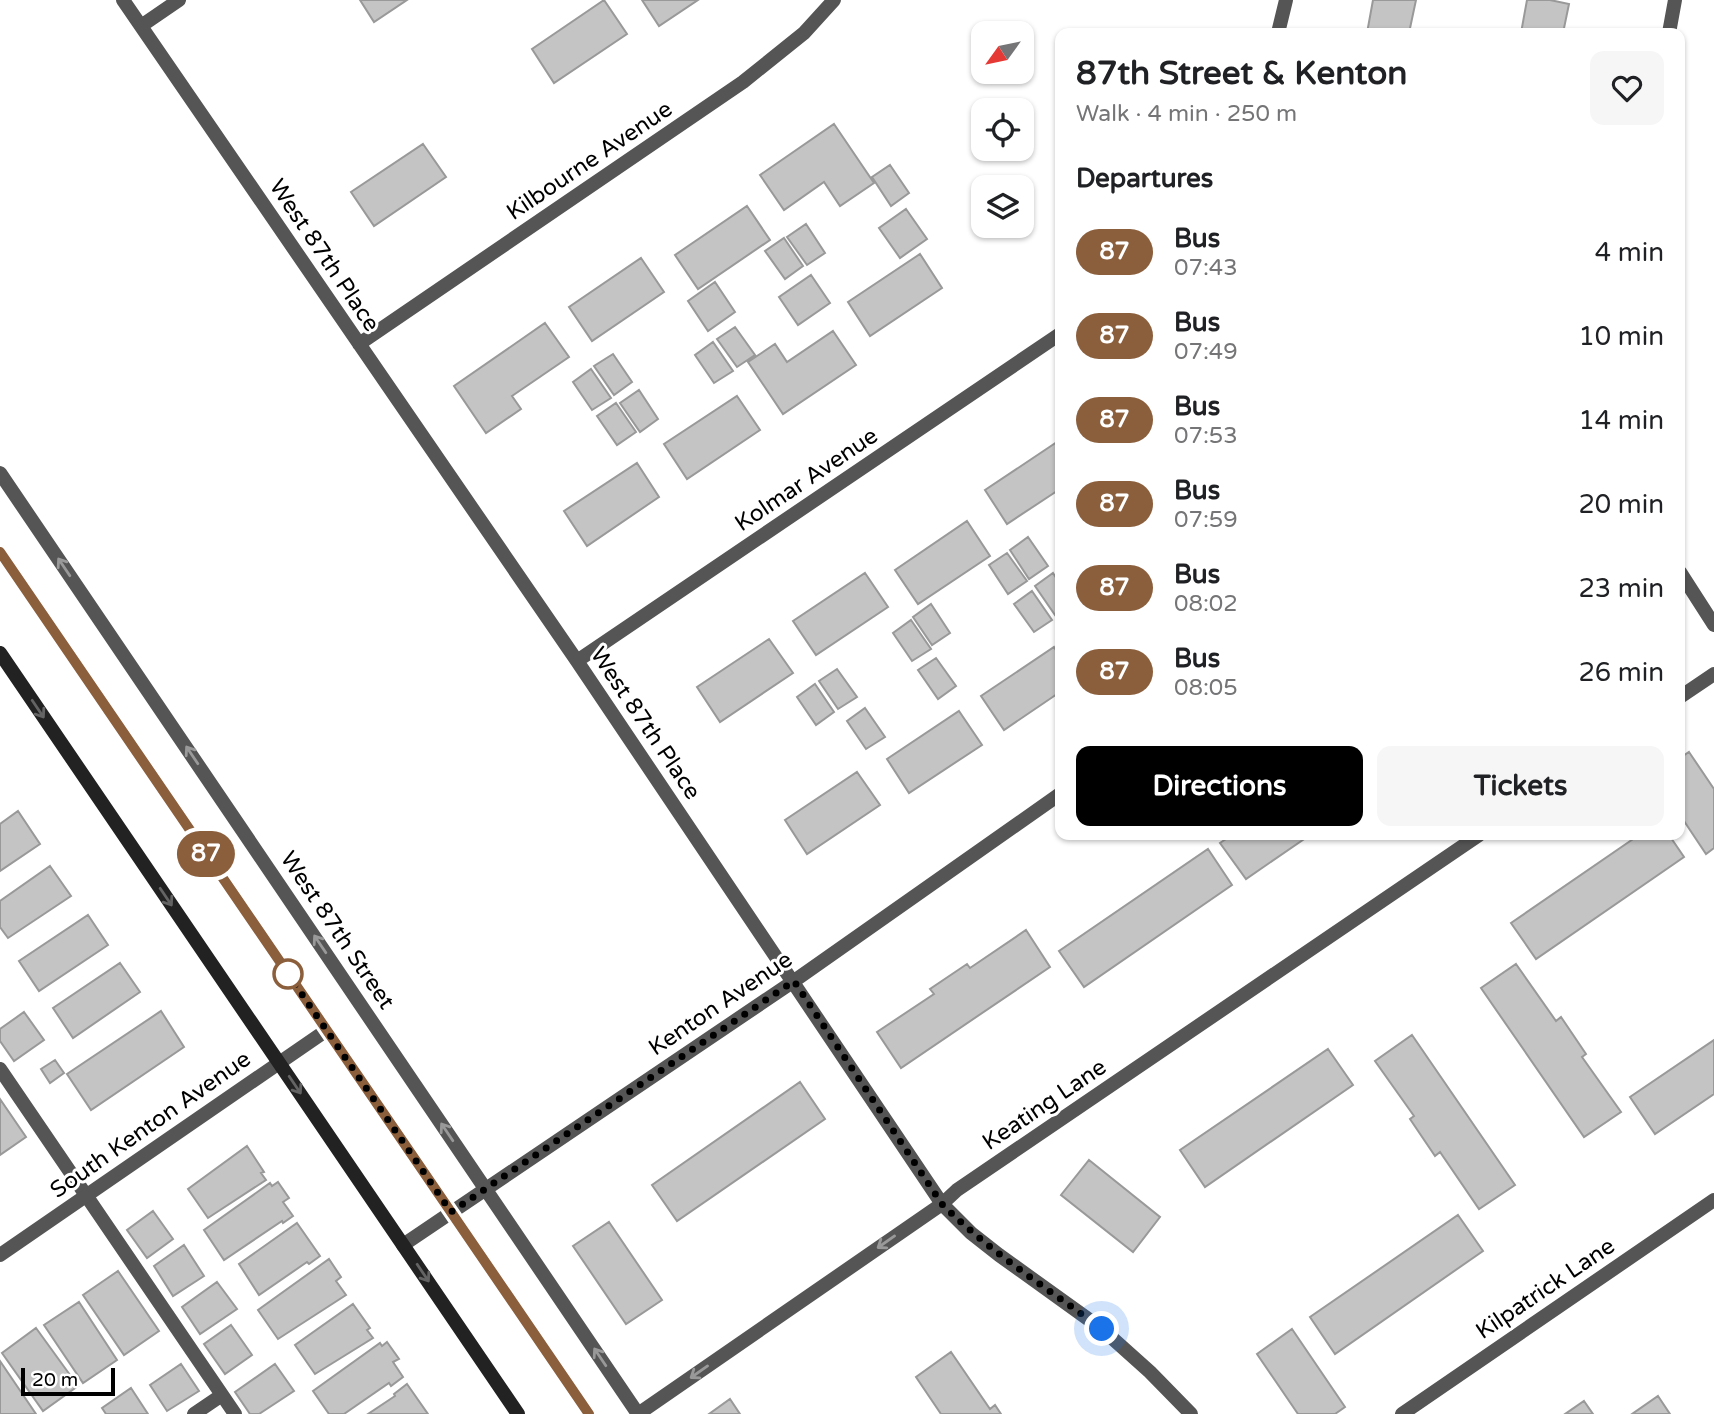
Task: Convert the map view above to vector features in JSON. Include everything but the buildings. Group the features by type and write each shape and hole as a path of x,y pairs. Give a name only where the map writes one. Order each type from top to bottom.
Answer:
{"main road":[{"path":"0,552 589,1414"},
{"path":"2,662 519,1414"}],"street":[{"name":"West 87th Place","path":"123,0 577,661 942,1204 971,1233 999,1255 1102,1329 1191,1414"},
{"path":"141,26 179,0"},
{"name":"Kilbourne Avenue","path":"359,344 743,82 804,33 834,0"},
{"path":"1279,28 1286,0"},
{"path":"1670,28 1675,0"},
{"name":"Kolmar Avenue","path":"577,661 1055,337"},
{"name":"West 87th Street","path":"0,473 639,1414"},
{"path":"1685,580 1714,625"},
{"path":"1685,694 1714,674"},
{"name":"Kenton Avenue","path":"403,1245 794,981 1055,798"},
{"name":"Keating Lane","path":"639,1414 980,1175 1472,840"},
{"name":"South Kenton Avenue","path":"0,1255 327,1030"},
{"path":"0,1069 235,1414"},
{"name":"Kilpatrick Lane","path":"1402,1414 1714,1200"},
{"path":"194,1414 222,1395"}],"bus line":[{"name":"87","path":"0,552 589,1414"}],"route":[{"path":"288,974 451,1212 794,981 942,1204 971,1233 999,1255 1102,1329"}]}
